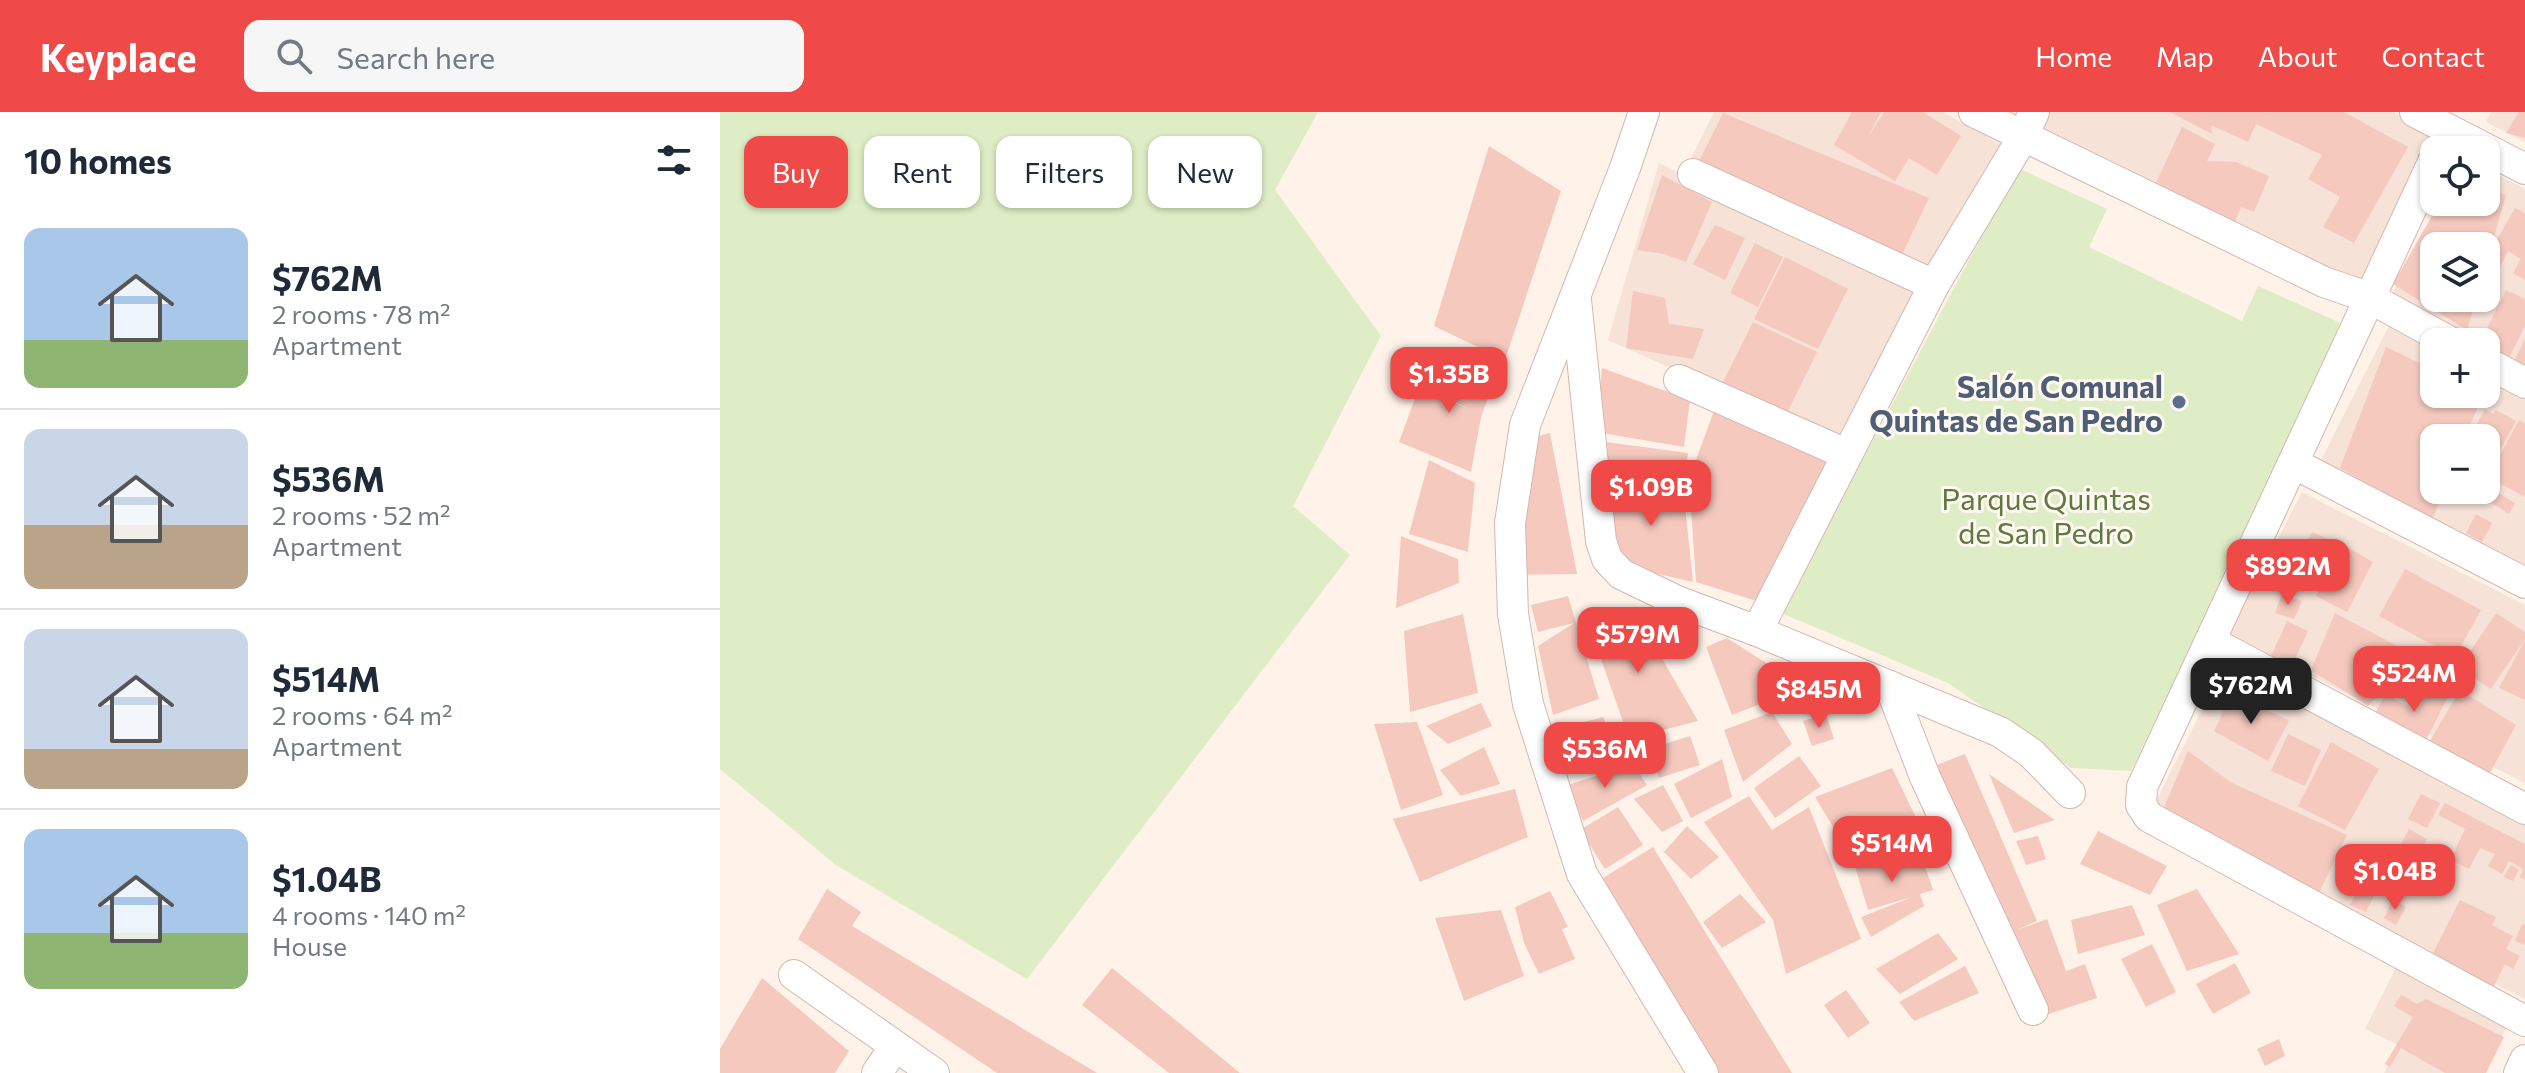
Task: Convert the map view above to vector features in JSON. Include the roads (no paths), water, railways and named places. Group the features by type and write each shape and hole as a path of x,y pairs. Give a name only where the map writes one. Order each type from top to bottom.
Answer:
{"street":[{"path":"1644,112 1525,425 1510,523 1513,614 1528,704 1582,874 1703,1073"},
{"path":"1974,112 2028,124 2324,282 2370,298 2425,328"},
{"path":"2415,112 2525,169"},
{"path":"1757,631 1934,285 2028,124"},
{"path":"1693,174 1934,285"},
{"path":"2420,190 2142,787 2141,805 2149,817 2525,1021"},
{"path":"1575,294 1601,541 1607,559 1621,574 1677,601 2000,732 2031,753 2070,793"},
{"path":"2500,370 2525,383"},
{"path":"1679,380 1846,454"},
{"path":"2295,464 2525,583"},
{"path":"2210,641 2525,809"},
{"path":"1890,686 1925,777 2033,1010"},
{"path":"794,975 934,1073"},
{"path":"877,1073 895,1046"},
{"path":"2519,1073 2525,1060"}],"place":[{"name":"Salón Comunal Quintas de San Pedro","path":"2179,402"}],"park label":[{"name":"Parque Quintas de San Pedro","path":"2046,514"}]}
